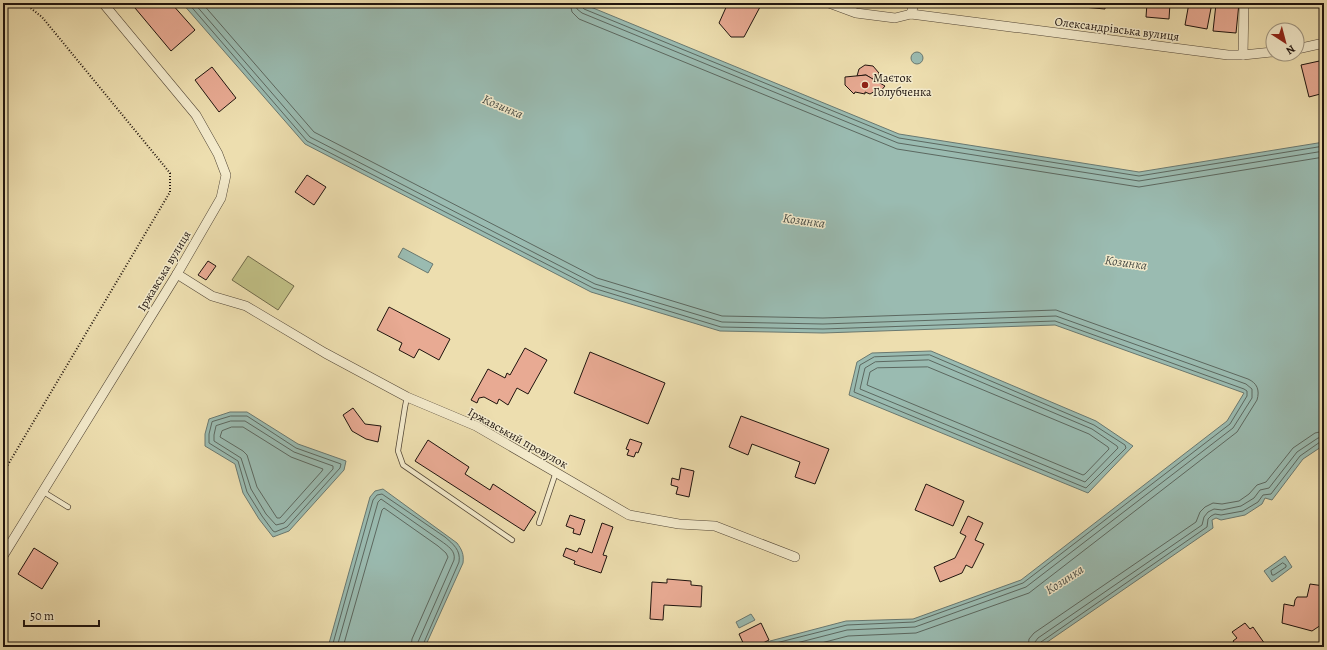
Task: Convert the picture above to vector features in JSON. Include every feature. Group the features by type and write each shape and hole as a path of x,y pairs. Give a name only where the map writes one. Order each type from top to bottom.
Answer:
{"street":[{"name":"Іржавська вулиця","path":"3,556 177,274 221,198 226,175 218,154 196,115 103,3"},
{"name":"Олександрівська вулиця","path":"829,3 856,13 895,18 911,14 1228,55 1265,53"},
{"path":"911,14 914,3"},
{"path":"1243,55 1244,3"},
{"path":"1305,47 1324,43"},
{"name":"Іржавський провулок","path":"177,274 212,296 246,306 325,353 407,397 476,426 618,510 629,515 679,524 715,526 795,557"}],"lane":[{"path":"407,397 398,451 402,465 512,540"},
{"path":"539,522 556,472"},
{"path":"42,491 68,507"}],"path":[{"path":"3,473 170,192 170,173 42,17 24,3"}],"shaded area":[{"path":"248,256 294,286 278,310 232,280"}],"water":[{"name":"Козинка","path":"182,3 581,3 899,134 1139,172 1324,142 1324,445 1303,459 1272,500 1265,498 1262,504 1245,515 1221,520 1216,518 1212,520 1213,528 1040,647 756,647 770,641 846,621 913,619 1021,580 1227,421 1244,393 1055,325 823,333 720,331 591,292 305,144"},
{"path":"917,52 921,54 923,58 921,62 917,64 913,62 911,58 913,54"},
{"path":"403,248 433,264 428,273 398,257"},
{"path":"931,351 1096,421 1133,446 1088,493 849,395 857,362 872,353"},
{"path":"230,412 247,412 298,444 346,461 344,470 289,531 273,537 259,519 243,493 235,464 205,446 205,434 209,419"},
{"path":"383,489 457,543 462,552 463,563 425,647 328,647 370,497 375,491"},
{"path":"1285,556 1292,567 1272,582 1264,571"},
{"path":"751,614 755,620 739,628 736,622"}],"building":[{"path":"141,3 171,3 195,30 171,51 135,8"},
{"path":"728,3 754,3 760,7 744,37 731,37 719,23"},
{"path":"1084,3 1105,3 1105,9 1083,7"},
{"path":"1147,3 1170,3 1169,19 1146,17"},
{"path":"1189,3 1212,3 1207,29 1185,25"},
{"path":"1229,3 1239,3 1236,33 1213,31 1216,4 1227,5"},
{"path":"1324,60 1324,93 1309,97 1301,65"},
{"path":"865,65 873,66 879,73 877,82 866,75 857,76 859,69"},
{"path":"212,67 236,98 219,112 195,80"},
{"name":"Маєток Голубченка","path":"866,75 885,86 879,93 877,90 870,94 865,92 865,94 855,92 854,94 845,85 845,77"},
{"path":"307,175 326,187 314,205 295,192"},
{"path":"208,261 216,266 206,280 198,275"},
{"path":"389,307 450,339 439,360 419,349 414,358 399,350 402,343 377,330"},
{"path":"525,348 547,360 528,394 517,388 508,405 499,399 497,404 484,397 479,398 477,403 471,400 488,369 505,378 507,373 510,375"},
{"path":"590,352 665,383 648,424 574,393"},
{"path":"353,408 365,424 381,426 378,442 366,439 352,431 343,415"},
{"path":"741,416 829,449 815,484 795,477 800,462 752,444 748,455 729,447"},
{"path":"630,439 642,443 638,453 636,452 634,457 627,455 629,450 626,449"},
{"path":"428,440 469,467 465,474 490,490 493,484 536,512 524,531 415,461"},
{"path":"681,468 694,471 689,497 676,494 678,487 671,485 672,478 679,480"},
{"path":"926,484 964,501 953,526 915,510"},
{"path":"570,515 585,520 580,535 573,533 574,529 566,526"},
{"path":"968,516 983,523 975,540 984,544 972,568 966,565 962,573 940,582 934,567 955,558 966,536 960,533"},
{"path":"602,523 613,527 603,555 607,556 601,573 574,564 575,561 563,556 566,548 577,552 579,548 592,553"},
{"path":"34,548 58,563 42,589 18,574"},
{"path":"667,579 691,581 691,585 702,586 701,607 664,605 663,620 650,619 652,582 667,583"},
{"path":"1310,584 1324,586 1324,623 1312,631 1282,623 1284,604 1294,606 1297,597 1307,597"},
{"path":"761,623 769,640 755,647 745,647 739,634"},
{"path":"1245,623 1250,629 1253,627 1267,647 1237,647 1233,641 1237,638 1232,632"}],"place":[{"name":"Маєток Голубченка","path":"865,85"}]}
